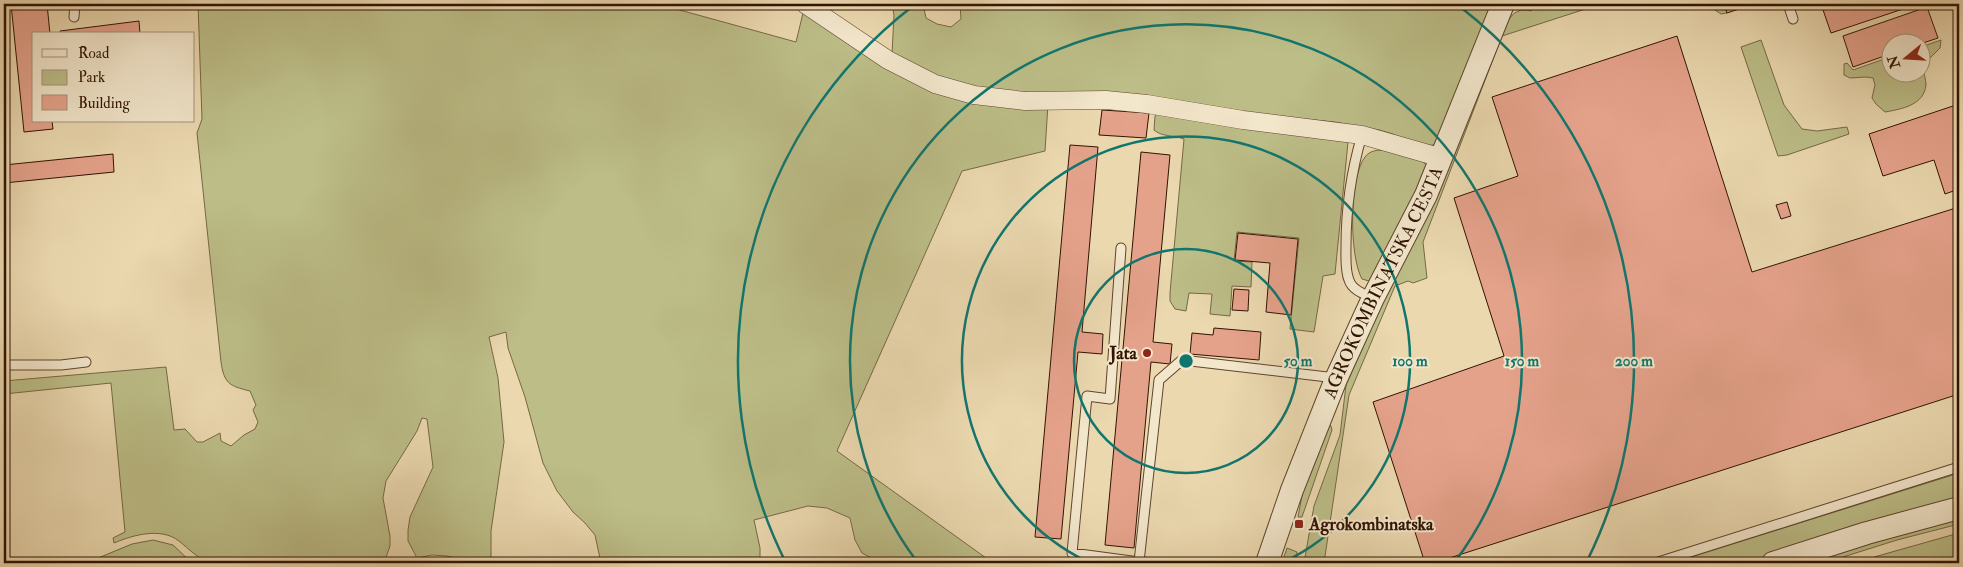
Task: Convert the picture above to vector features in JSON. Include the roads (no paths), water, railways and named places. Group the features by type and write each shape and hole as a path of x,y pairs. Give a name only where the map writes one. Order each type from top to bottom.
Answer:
{"street":[{"path":"805,4 888,60 935,84 974,95 1025,100 1106,100 1147,104 1243,120 1362,135 1442,158"},
{"name":"AGROKOMBINATSKA CESTA","path":"1267,563 1292,490 1336,378 1373,298 1426,195 1503,4"},
{"path":"1773,563 1866,533 1959,508"}],"lane":[{"path":"74,17 75,4"},
{"path":"1788,4 1793,20"},
{"path":"1362,135 1354,160 1346,211 1346,256 1349,280 1356,290 1373,298"},
{"path":"1121,248 1110,399 1088,396 1072,554 1140,562 1159,380 1182,360 1336,378"},
{"path":"4,365 61,365 86,362"},
{"path":"1655,563 1959,467"}],"place":[{"name":"Jata","path":"1147,353"},
{"name":"Agrokombinatska","path":"1299,524"}]}
